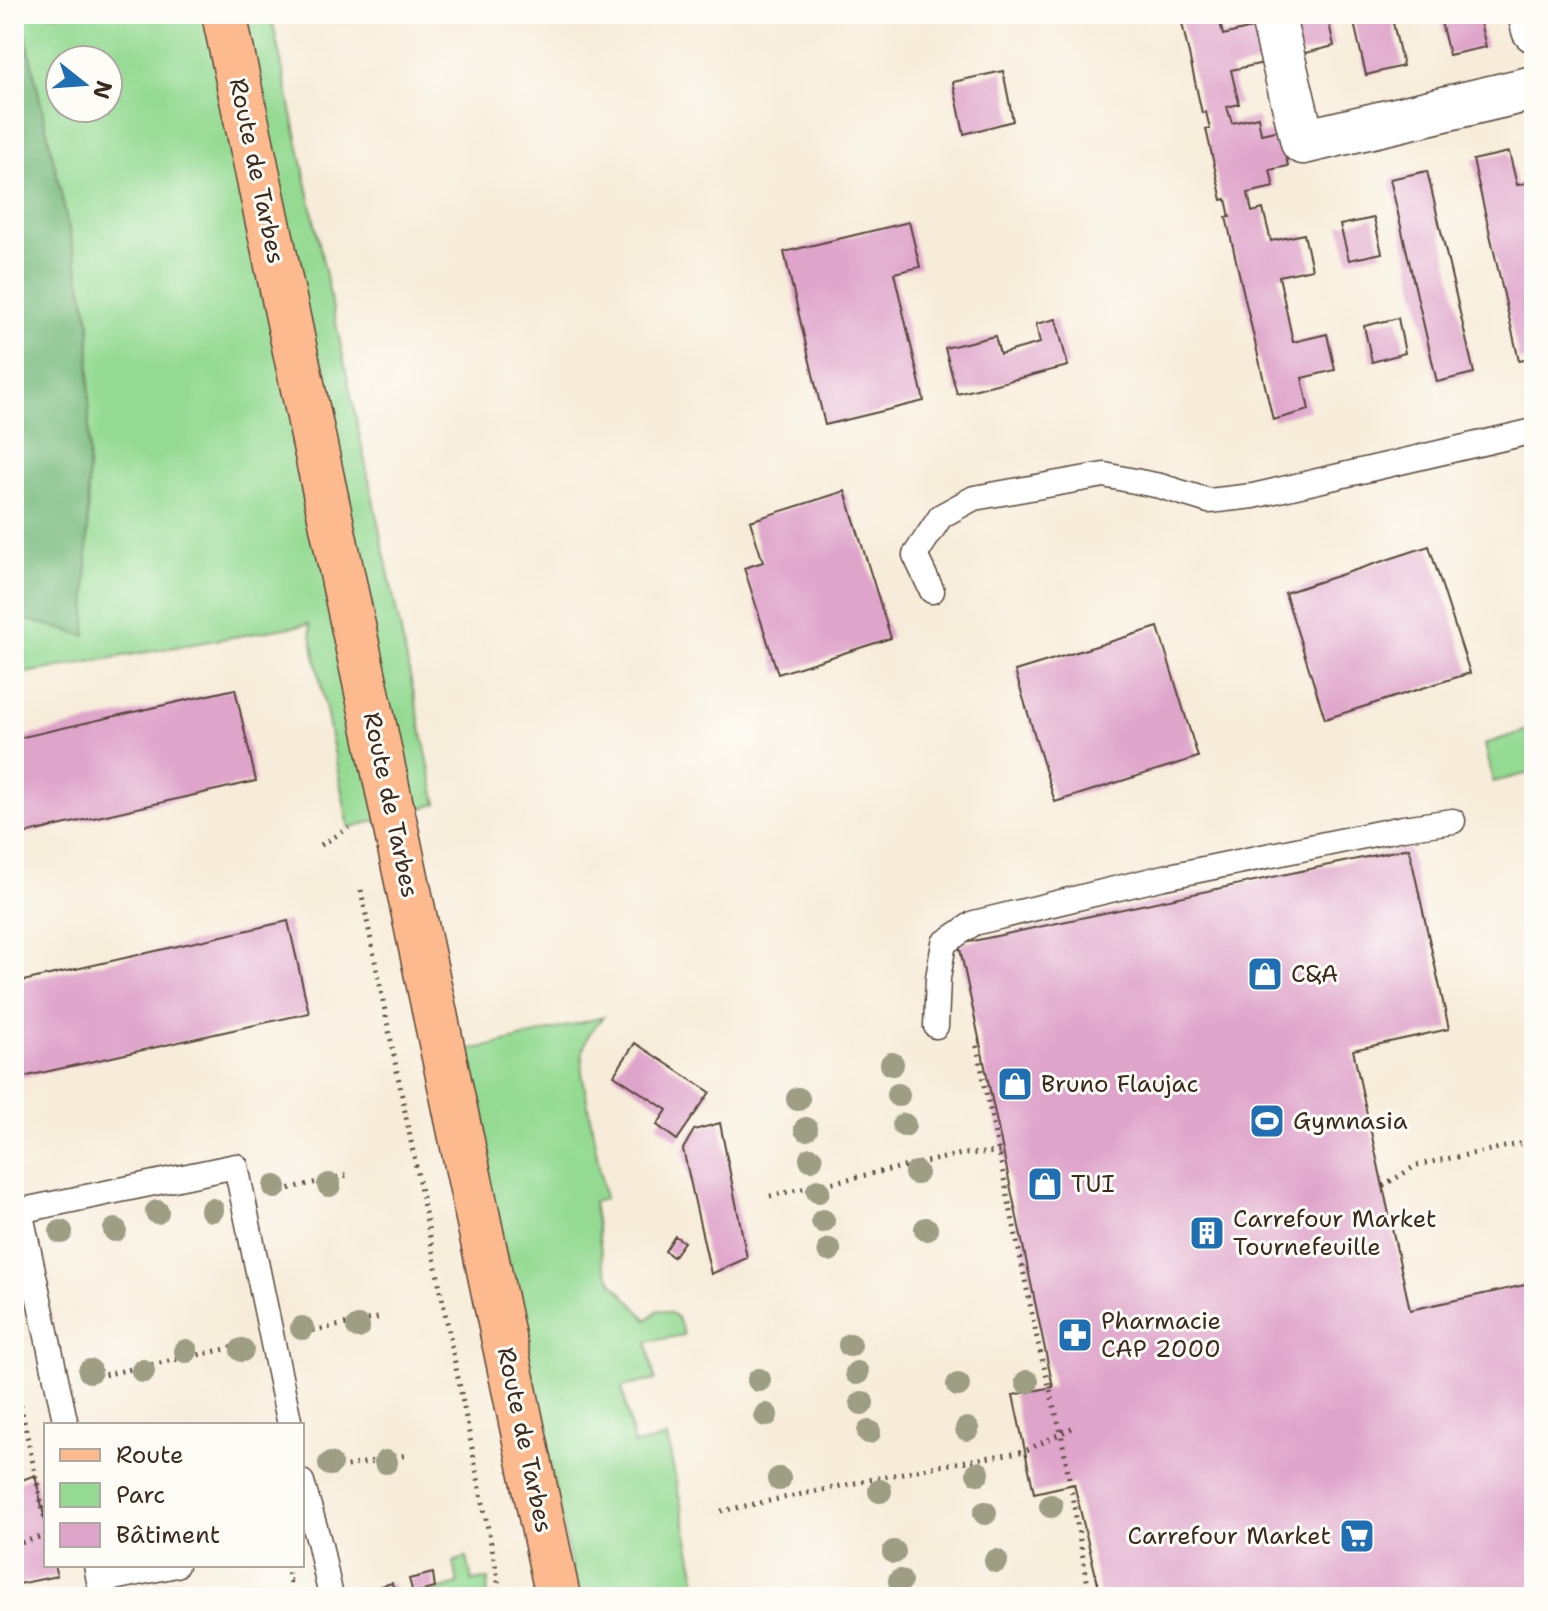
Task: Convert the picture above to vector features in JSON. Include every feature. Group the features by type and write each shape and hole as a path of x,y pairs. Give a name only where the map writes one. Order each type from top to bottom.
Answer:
{"main road":[{"name":"Route de Tarbes","path":"224,14 558,1597"}],"street":[{"path":"1272,14 1303,142 1534,88"},
{"path":"1530,14 1534,30"}],"lane":[{"path":"932,591 915,555 941,516 974,498 1104,475 1160,486 1209,501 1253,496 1534,431"},
{"path":"936,1026 938,978 944,943 974,923 1160,878 1403,828 1453,821"},
{"path":"66,1423 17,1211 236,1166 290,1423"},
{"path":"310,1477 331,1597"},
{"path":"98,1573 156,1567"}],"path":[{"path":"321,845 349,828 393,815"},
{"path":"349,828 352,843"},
{"path":"361,889 498,1579 498,1597"},
{"path":"980,1041 976,1042 1061,1433 1090,1597"},
{"path":"1383,1186 1417,1165 1534,1141"},
{"path":"770,1196 962,1154 1002,1152"},
{"path":"57,1384 378,1318"},
{"path":"14,1374 44,1516"},
{"path":"721,1511 1013,1453 1074,1427"},
{"path":"310,1477 407,1455"},
{"path":"14,1545 44,1536"},
{"path":"21,1597 98,1573"}],"green space":[{"path":"14,14 21,14 90,324 86,636 14,616"},
{"path":"21,14 271,14 437,804 349,828 309,624 14,675 14,616 86,635 90,324 45,124 124,124 124,44 44,44 44,117"},
{"path":"1534,728 1534,772 1493,782 1485,744"},
{"path":"603,1017 585,1042 582,1072 605,1199 593,1202 603,1264 613,1283 647,1320 658,1310 669,1312 679,1320 684,1335 647,1342 655,1380 622,1387 634,1445 667,1438 700,1597 578,1597 462,1050"},
{"path":"467,1557 472,1581 488,1579 487,1597 414,1597 458,1584 454,1562"}],"building":[{"path":"1180,14 1218,14 1223,35 1256,27 1264,63 1231,70 1239,104 1227,107 1232,123 1258,117 1261,134 1280,130 1288,166 1270,170 1274,187 1248,193 1252,212 1263,209 1271,241 1304,234 1312,269 1279,276 1293,342 1327,334 1335,370 1302,378 1309,410 1273,420 1226,217 1230,217 1226,199 1222,200 1206,129 1210,129 1206,112 1202,113"},
{"path":"1327,14 1334,46 1301,54 1292,19"},
{"path":"1352,14 1391,14 1403,66 1366,75"},
{"path":"1439,14 1478,14 1486,47 1449,55"},
{"path":"1003,71 1013,121 964,134 953,82"},
{"path":"1509,152 1517,185 1534,181 1534,218 1525,220 1534,257 1534,358 1519,361 1473,160"},
{"path":"1427,171 1474,373 1437,382 1390,179"},
{"path":"1374,218 1382,253 1349,260 1340,225"},
{"path":"909,222 920,267 894,273 924,401 825,425 784,252"},
{"path":"1398,318 1405,353 1372,362 1364,326"},
{"path":"1056,319 1068,366 957,394 945,348 995,336 1000,354 1040,343 1036,324"},
{"path":"845,491 891,638 778,674 744,568 763,562 750,521"},
{"path":"1429,546 1470,673 1325,719 1285,593"},
{"path":"1158,627 1198,757 1055,802 1015,671"},
{"path":"235,689 256,781 14,836 14,739"},
{"name":"Carrefour Market Tournefeuille","path":"1409,848 1449,1029 1353,1050 1410,1310 1534,1283 1534,1597 1101,1597 1074,1484 1034,1493 1013,1395 1053,1387 959,944"},
{"path":"288,921 309,1013 14,1079 14,983"},
{"path":"635,1043 710,1092 677,1140 657,1125 667,1110 614,1075"},
{"path":"720,1123 747,1258 711,1274 683,1149 694,1130"},
{"path":"675,1236 684,1242 673,1257 665,1251"},
{"path":"35,1475 44,1516 44,1567 55,1567 57,1576 14,1585 14,1483"},
{"path":"433,1573 435,1588 413,1593 409,1579"},
{"path":"392,1583 396,1597 381,1597 378,1587"}],"place":[{"name":"C&A","path":"1265,974"},
{"name":"Bruno Flaujac","path":"1015,1084"},
{"name":"Gymnasia","path":"1267,1121"},
{"name":"TUI","path":"1045,1184"},
{"name":"Carrefour Market Tournefeuille","path":"1207,1233"},
{"name":"Pharmacie CAP 2000","path":"1075,1335"},
{"name":"Carrefour Market","path":"1357,1536"}]}
